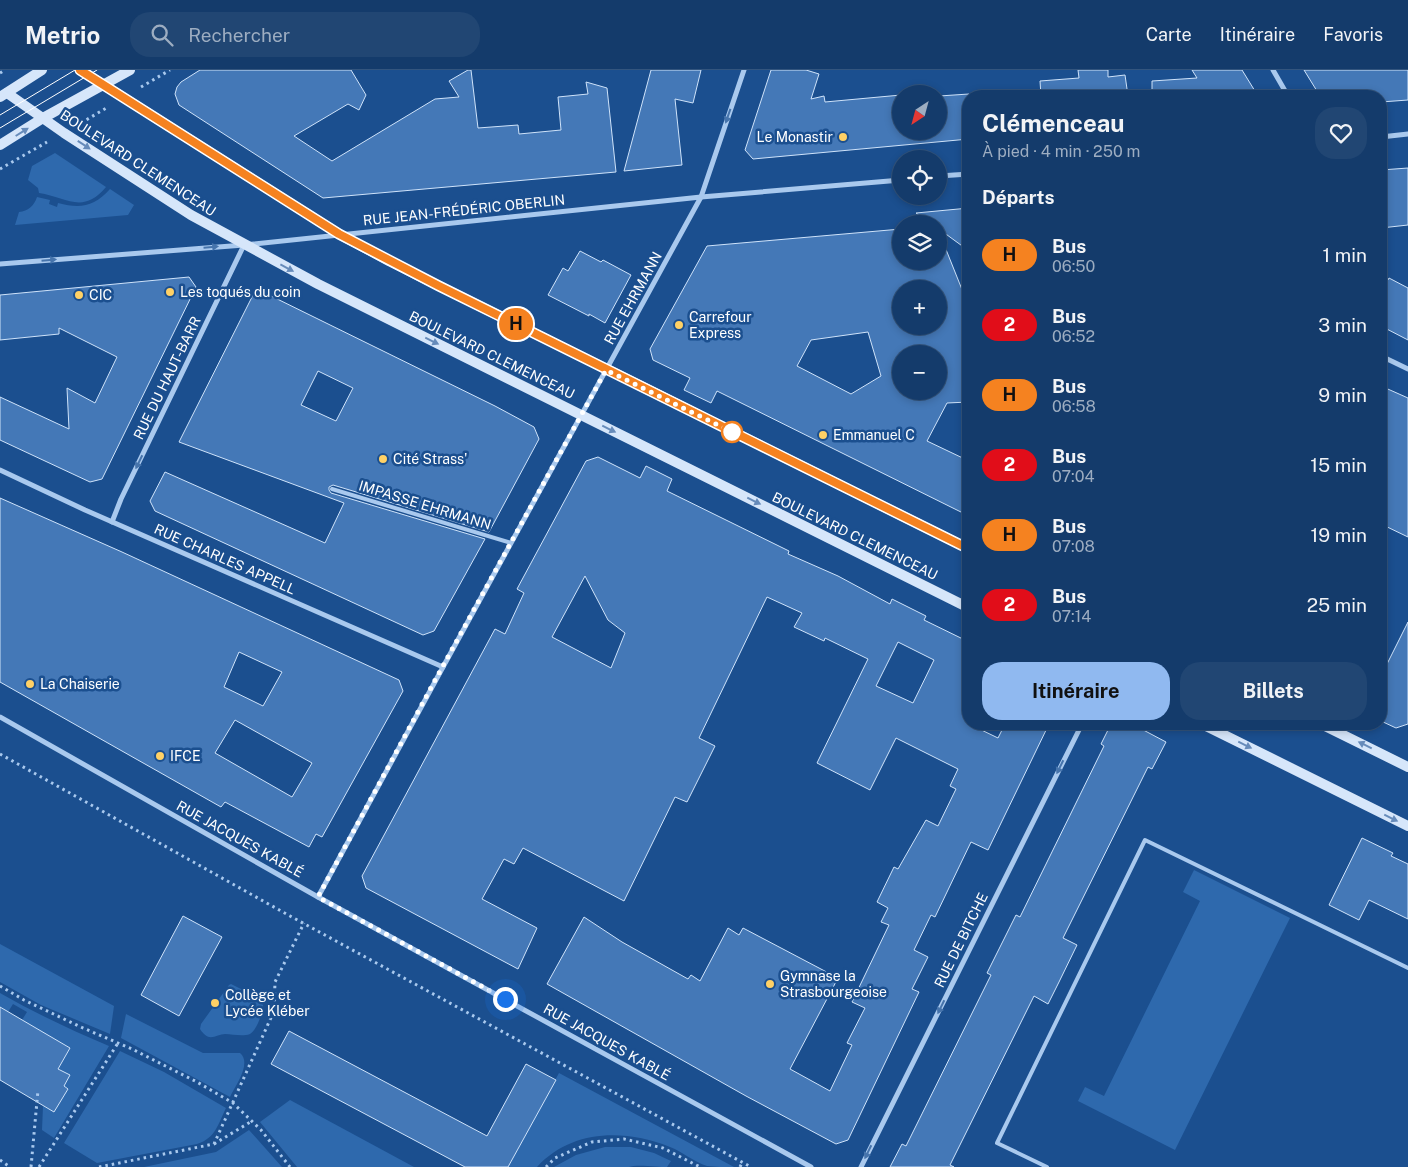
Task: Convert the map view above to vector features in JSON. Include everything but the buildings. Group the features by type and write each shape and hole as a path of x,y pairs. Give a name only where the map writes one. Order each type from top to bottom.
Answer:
{"street":[{"path":"2,93 42,70"},
{"path":"80,70 339,234 389,261 962,546"},
{"path":"0,145 43,118 130,70"},
{"name":"RUE EHRMANN","path":"318,897 701,197 744,70"},
{"path":"1273,70 1285,90"},
{"name":"BOULEVARD CLEMENCEAU","path":"2,93 190,215 318,284 962,605"},
{"path":"1387,136 1408,134"},
{"path":"947,175 962,174"},
{"name":"RUE JEAN-FRÉDÉRIC OBERLIN","path":"0,264 244,244 701,197 892,181"},
{"name":"RUE DU HAUT-BARR","path":"112,522 244,244"},
{"path":"1387,359 1408,369"},
{"name":"RUE CHARLES APPELL","path":"0,470 85,510 443,667"},
{"name":"RUE JACQUES KABLÉ","path":"0,717 318,897 811,1167"},
{"name":"RUE DE BITCHE","path":"861,1167 1079,730"},
{"path":"1214,730 1408,826"},
{"path":"1333,730 1408,767"}],"lane":[{"name":"IMPASSE EHRMANN","path":"332,489 511,543"},
{"path":"1046,1167 998,1143 1145,840 1408,968"}],"path":[{"path":"0,73 5,70"},
{"path":"0,169 170,70"},
{"path":"0,754 750,1167"},
{"path":"214,1144 274,1011 275,982 304,923"},
{"path":"0,986 24,1000 197,1082 232,1103 252,1121 290,1167"},
{"path":"39,1167 118,1043"},
{"path":"31,1167 38,1090"},
{"path":"99,1167 214,1144 252,1121"},
{"path":"546,1167 555,1158 592,1142 624,1139 664,1148 700,1167"},
{"path":"0,1160 10,1167"},
{"path":"740,1167 742,1162"}],"shaded area":[{"path":"55,153 106,187 90,200 82,202 74,202 39,193 38,188 28,180 32,166"},
{"path":"110,189 134,205 128,215 15,225 19,212 30,208 37,197 50,200 49,204 57,207 58,203 80,206 98,200"},
{"path":"1194,870 1290,918 1175,1150 1078,1101 1085,1087 1104,1096 1200,901 1183,892"},
{"path":"0,944 114,1006 110,1034 41,1005 0,982"},
{"path":"231,984 257,997 263,1005 259,1021 253,1032 247,1035 225,1034 209,1037 200,1029 201,1024"},
{"path":"0,993 53,1021 109,1046 54,1138 42,1130 43,1106 54,1112 68,1089 64,1086 70,1075 58,1069 70,1048 58,1041 48,1057 22,1020 27,1012 13,1004 8,1012 0,1007"},
{"path":"126,1014 203,1053 240,1053 243,1057 244,1068 230,1097 121,1038"},
{"path":"120,1051 164,1072 226,1108 212,1134 197,1144 97,1163 64,1143"},
{"path":"559,1073 734,1167 707,1166 670,1147 653,1141 617,1135 583,1139 566,1145 551,1154 537,1167 508,1167"},
{"path":"290,1100 414,1167 297,1167 260,1122"},
{"path":"249,1130 282,1167 144,1167 216,1152"},
{"path":"605,1147 631,1147 654,1153 671,1161 667,1167 554,1167 576,1155"}],"tram line":[{"path":"0,115 75,70"},
{"path":"0,128 97,70"}],"bus line":[{"name":"H","path":"80,70 339,234 389,261 962,546"}],"place":[{"name":"Le Monastir","path":"843,137"},
{"name":"Les toqués du coin","path":"170,292"},
{"name":"CIC","path":"79,295"},
{"name":"Carrefour Express","path":"679,325"},
{"name":"Emmanuel C","path":"823,435"},
{"name":"Cité Strass'","path":"383,459"},
{"name":"La Chaiserie","path":"30,684"},
{"name":"IFCE","path":"160,756"},
{"name":"Gymnase la Strasbourgeoise","path":"770,984"},
{"name":"Collège et Lycée Kléber","path":"215,1003"}],"route":[{"path":"505,999 318,897 606,370 732,432"}]}
